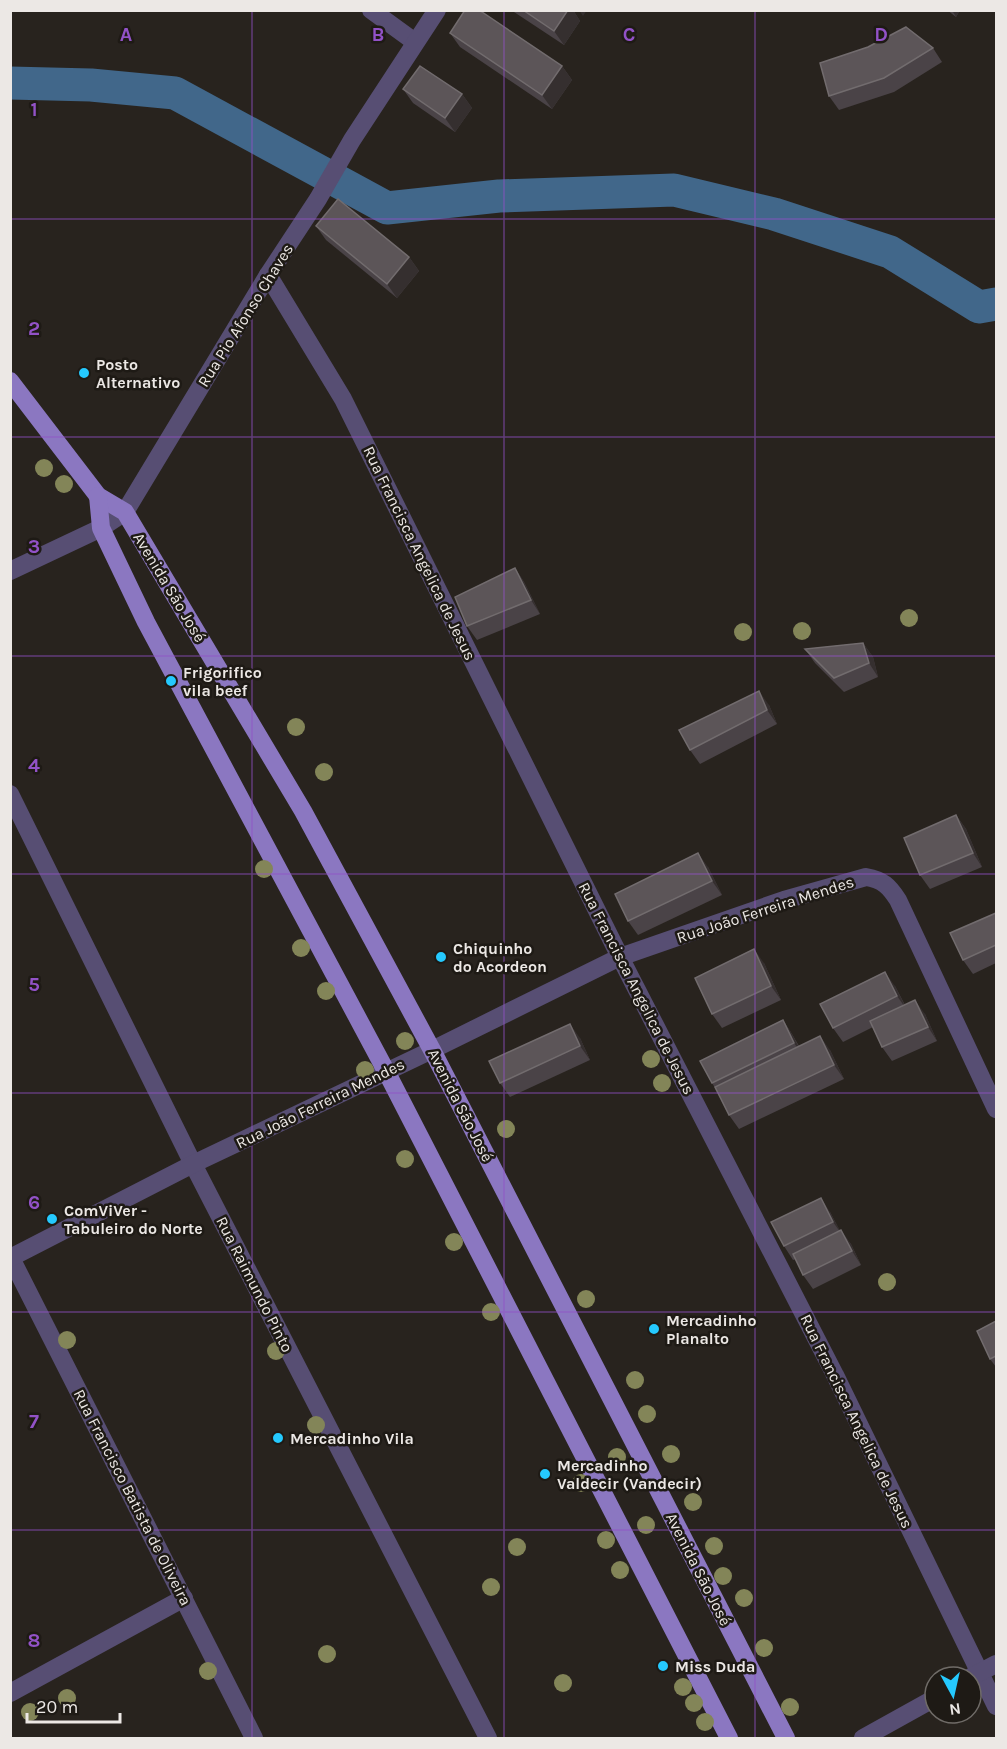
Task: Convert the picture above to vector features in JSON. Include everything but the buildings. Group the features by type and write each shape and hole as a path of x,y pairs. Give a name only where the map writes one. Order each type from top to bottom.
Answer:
{"main road":[{"name":"Avenida São José","path":"10,381 98,496 125,512 303,811 432,1050 786,1738"},
{"name":"Avenida São José","path":"98,496 101,528 146,622 386,1071 729,1738"}],"street":[{"path":"371,10 415,42"},
{"name":"Rua Pio Afonso Chaves","path":"10,571 101,528 125,512 268,275 437,10"},
{"name":"Rua Francisca Angelica de Jesus","path":"268,275 343,399 620,957 835,1375 970,1665"},
{"name":"Rua Raimundo Pinto","path":"10,794 193,1164 488,1738"},
{"name":"Rua João Ferreira Mendes","path":"11,1257 193,1164 620,957 784,900 866,877 879,880 888,886 898,900 996,1109"},
{"name":"Rua Francisco Batista de Oliveira","path":"11,1257 254,1738"},
{"path":"10,1693 184,1598"},
{"name":"Rua Francisca Angelica de Jesus","path":"983,1687 996,1706"},
{"path":"863,1738 923,1705"}],"waterway":[{"path":"10,83 91,85 175,93 387,208 499,196 674,190 774,214 890,252 979,307 996,304"}],"place":[{"name":"Posto Alternativo","path":"84,373"},
{"name":"Frigorifico vila beef","path":"171,681"},
{"name":"Chiquinho do Acordeon","path":"441,957"},
{"name":"ComViVer - Tabuleiro do Norte","path":"52,1219"},
{"name":"Mercadinho Planalto","path":"654,1329"},
{"name":"Mercadinho Vila","path":"278,1438"},
{"name":"Mercadinho Valdecir (Vandecir)","path":"545,1474"},
{"name":"Miss Duda","path":"663,1666"}]}
